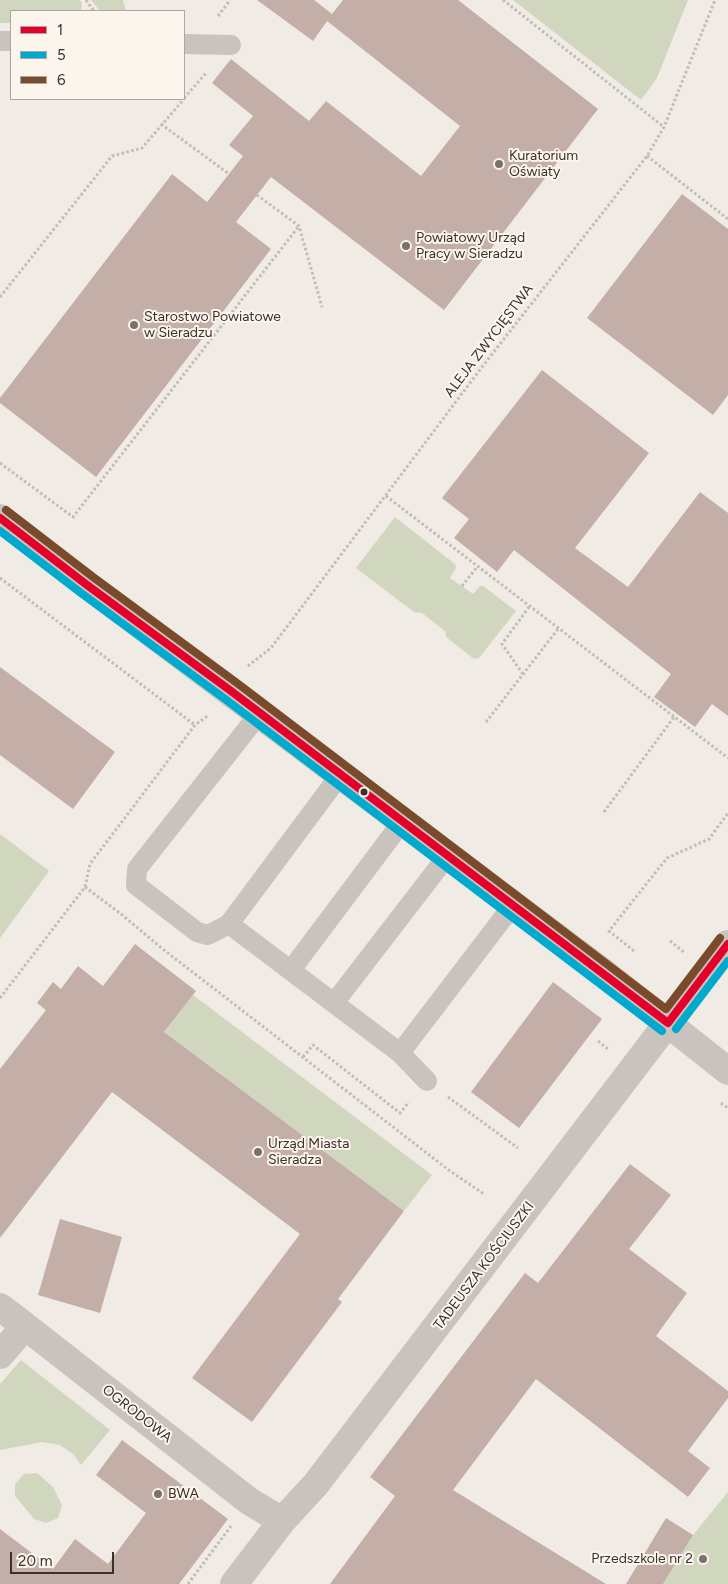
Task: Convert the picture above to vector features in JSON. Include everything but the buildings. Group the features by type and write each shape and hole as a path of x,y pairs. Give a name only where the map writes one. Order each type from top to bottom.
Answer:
{"street":[{"path":"0,518 448,855 728,1071"},
{"name":"TADEUSZA KOŚCIUSZKI","path":"234,1584 282,1522 308,1495 728,944"},
{"name":"OGRODOWA","path":"0,1307 249,1502 282,1522"},
{"path":"0,1355 25,1326"}],"lane":[{"path":"185,44 231,45"},
{"path":"259,714 136,869 136,885 197,932 208,935 229,924 340,775"},
{"path":"291,970 402,822"},
{"path":"334,1003 448,855"},
{"path":"400,1053 513,905"},
{"path":"229,924 400,1053 427,1081"}],"path":[{"path":"504,0 664,127"},
{"name":"ALEJA ZWYCIĘSTWA","path":"244,673 250,663 271,648 482,367 647,156 664,127 715,0"},
{"path":"0,297 112,156 142,148 183,100"},
{"path":"161,124 229,174"},
{"path":"647,156 728,219"},
{"path":"257,195 299,226 322,307"},
{"path":"0,463 73,517 299,226"},
{"path":"386,496 728,758"},
{"path":"462,586 477,567"},
{"path":"0,578 195,725"},
{"path":"523,674 502,644 529,607"},
{"path":"486,722 558,629"},
{"path":"0,998 85,887 90,864 195,725 214,712"},
{"path":"604,812 674,717"},
{"path":"634,951 609,931 667,858 709,839 728,813"},
{"path":"85,887 450,1171 484,1194"},
{"path":"303,1057 313,1045 400,1113"},
{"path":"427,1081 518,1148"},
{"path":"188,1584 249,1502"}],"green space":[{"path":"0,0 80,0 82,3 81,10 10,10 10,23 0,23"},
{"path":"91,0 123,0 126,10 99,10"},
{"path":"513,0 688,0 657,78 641,100"},
{"path":"395,517 455,564 456,568 450,578 473,594 480,586 483,586 516,611 479,658 474,659 446,637 445,631 422,613 414,612 356,568"},
{"path":"0,834 49,871 0,938"},
{"path":"193,995 432,1175 404,1211 164,1032"},
{"path":"21,1360 110,1430 81,1465 73,1454 60,1445 42,1442 0,1450 0,1384"},
{"path":"37,1473 53,1487 62,1505 58,1518 46,1523 34,1519 15,1496 15,1484 24,1474"},
{"name":"Przedszkole nr 2","path":"728,1492 728,1584 663,1584 693,1535"}],"transit line":[{"name":"6","path":"6,510 666,1009 720,938"},
{"name":"1","path":"0,518 668,1023"},
{"name":"5","path":"0,531 225,699 662,1031"},
{"name":"1","path":"668,1023 728,944"},
{"name":"5","path":"676,1029 728,961"}],"place":[{"name":"Kuratorium Oświaty","path":"499,164"},
{"name":"Powiatowy Urząd Pracy w Sieradzu","path":"406,246"},
{"name":"Starostwo Powiatowe w Sieradzu","path":"134,325"},
{"name":"Urząd Miasta Sieradza","path":"258,1152"},
{"name":"BWA","path":"158,1494"},
{"name":"Przedszkole nr 2","path":"703,1559"}]}
